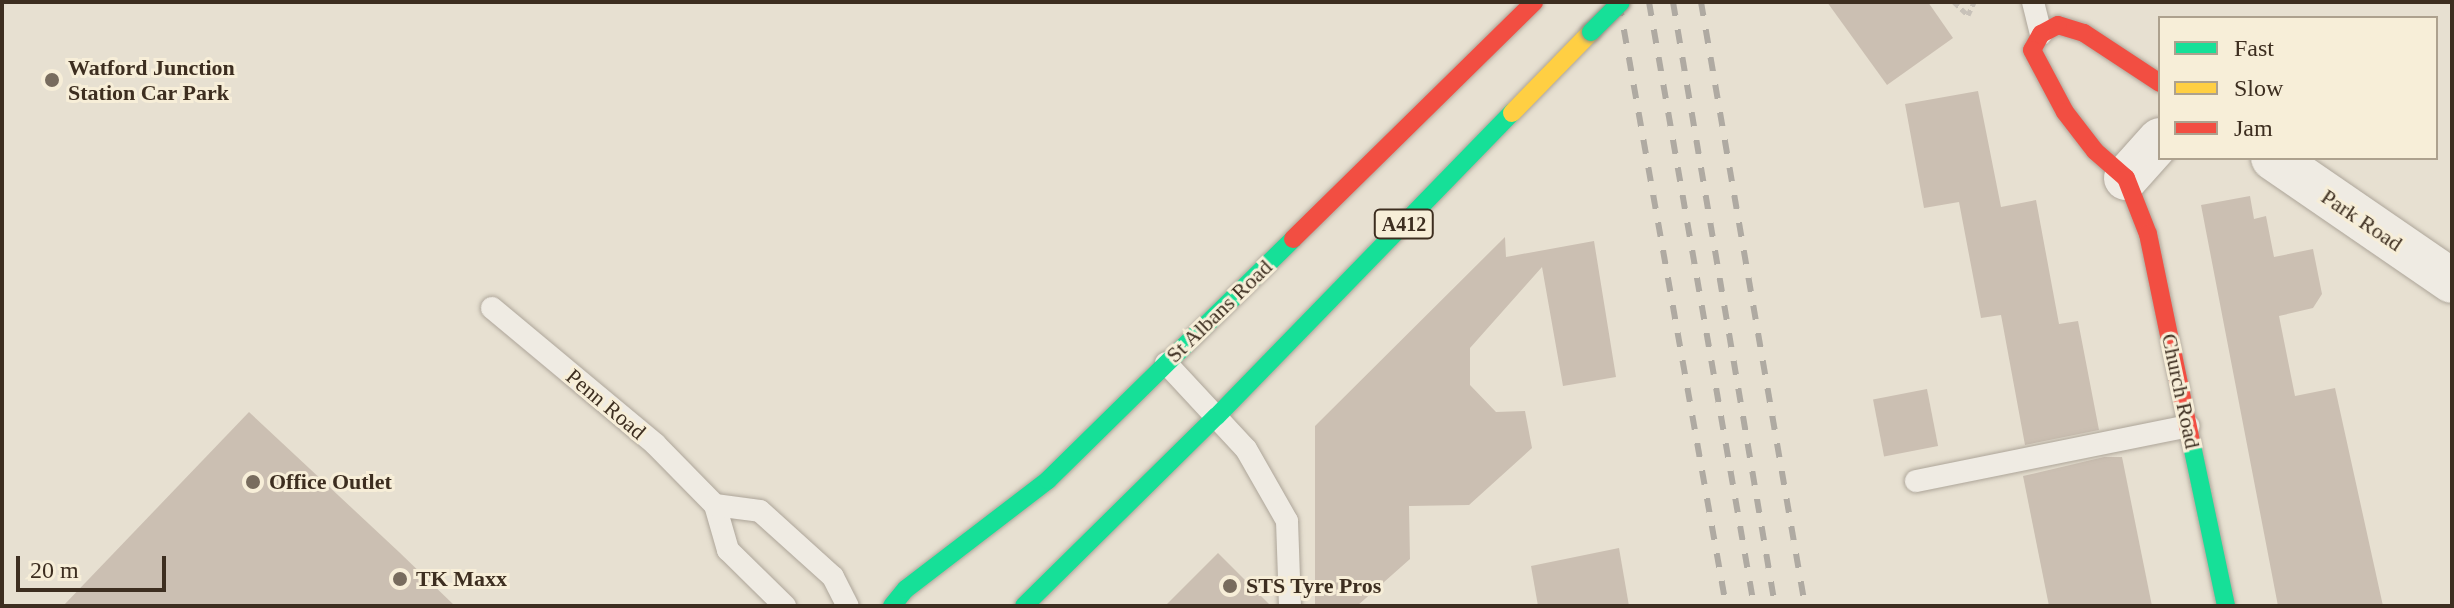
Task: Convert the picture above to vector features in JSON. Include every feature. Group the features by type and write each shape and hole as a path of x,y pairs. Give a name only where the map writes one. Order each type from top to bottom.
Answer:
{"main road":[{"name":"St Albans Road","path":"892,606 906,589 1048,480 1534,2"},
{"name":"A412","path":"1024,606 1217,416 1621,2"},
{"path":"2126,178 2095,151 2065,112 2032,50 2041,34 2058,25 2084,33 2158,82"},
{"name":"Church Road","path":"2126,178 2148,234 2226,606"}],"street":[{"path":"2126,178 2158,142"},
{"name":"Park Road","path":"2276,160 2452,281"}],"lane":[{"path":"2033,2 2041,34"},
{"name":"Penn Road","path":"492,308 655,444 715,505 728,550 785,606"},
{"path":"1166,363 1246,449 1287,521 1290,606"},
{"path":"1916,481 2189,426"},
{"path":"715,505 760,511 833,577 848,606"}],"path":[{"path":"1954,2 1968,15 1974,2"}],"building":[{"path":"1827,2 1928,2 1953,38 1887,85"},
{"path":"1978,91 2001,207 2036,200 2059,324 2078,321 2099,430 2025,445 2001,315 1981,318 1959,202 1924,208 1905,104"},
{"path":"2250,196 2254,219 2266,216 2274,257 2313,249 2322,294 2313,308 2279,316 2295,396 2335,388 2383,606 2278,606 2201,205"},
{"path":"1505,237 1506,257 1594,241 1616,377 1563,386 1542,267 1470,348 1470,385 1496,412 1525,411 1532,448 1469,505 1409,506 1410,559 1357,606 1315,606 1315,426"},
{"path":"1927,389 1938,446 1884,456 1873,399"},
{"name":"Office Outlet","path":"249,412 399,552 455,606 63,606"},
{"path":"2104,457 2122,457 2152,606 2049,606 2023,476"},
{"path":"1619,548 1629,606 1538,606 1531,566"},
{"name":"STS Tyre Pros","path":"1218,553 1271,606 1165,606"}],"railway":[{"path":"1619,2 1726,606"},
{"path":"1649,2 1754,606"},
{"path":"1673,2 1775,606"},
{"path":"1701,2 1805,606"}],"traffic: fast":[{"path":"1591,32 1621,2"},
{"path":"1024,606 1217,416 1512,113"},
{"path":"892,606 906,589 1048,480 1293,239"},
{"path":"2191,441 2226,606"}],"traffic: slow":[{"path":"1512,113 1591,32"}],"traffic: jam":[{"path":"1293,239 1534,2"},
{"path":"2158,82 2084,33 2058,25 2041,34 2032,50 2065,112 2095,151 2126,178 2148,234 2191,441"}],"place":[{"name":"Watford Junction Station Car Park","path":"52,80"},
{"name":"Office Outlet","path":"253,482"},
{"name":"TK Maxx","path":"400,579"},
{"name":"STS Tyre Pros","path":"1230,586"}]}
